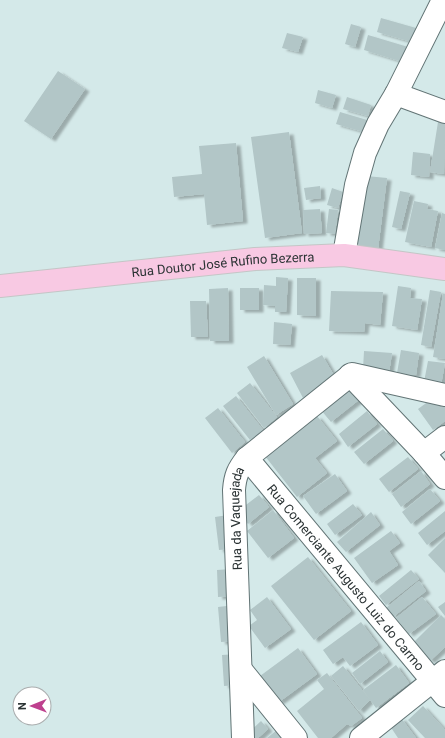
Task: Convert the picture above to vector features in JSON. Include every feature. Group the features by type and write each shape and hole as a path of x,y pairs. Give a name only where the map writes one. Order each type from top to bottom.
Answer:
{"main road":[{"name":"Rua Doutor José Rufino Bezerra","path":"0,286 255,259 344,255 445,269"}],"street":[{"path":"344,255 356,185 365,153 378,124 396,94 443,0"},
{"path":"396,94 445,112"},
{"path":"350,375 359,374 445,395"},
{"path":"350,375 424,453 445,478"},
{"name":"Rua da Vaquejada","path":"243,738 242,671 234,490 235,478 238,469 247,458 350,375"},
{"path":"424,453 445,437"},
{"name":"Rua Comerciante Augusto Luiz do Carmo","path":"247,458 441,683"},
{"path":"242,671 296,738"},
{"path":"361,738 441,683"}],"building":[{"path":"381,18 416,28 412,42 377,32"},
{"path":"351,24 361,27 355,47 345,44"},
{"path":"287,33 303,37 298,52 282,48"},
{"path":"368,35 408,47 403,62 364,50"},
{"path":"58,71 85,89 51,139 24,121"},
{"path":"318,90 336,95 332,108 315,103"},
{"path":"347,97 371,105 368,116 343,109"},
{"path":"340,112 367,120 364,132 336,124"},
{"path":"438,122 445,123 444,174 430,172"},
{"path":"289,132 302,233 265,238 251,137"},
{"path":"236,143 243,221 207,225 204,194 174,197 172,177 202,174 199,146"},
{"path":"413,152 430,154 429,177 411,175"},
{"path":"366,176 387,178 378,249 356,246"},
{"path":"320,186 321,198 306,200 304,188"},
{"path":"332,188 343,192 338,208 327,205"},
{"path":"400,191 410,193 401,229 392,227"},
{"path":"414,201 428,204 427,209 438,211 431,247 405,242"},
{"path":"320,209 322,233 304,234 303,210"},
{"path":"329,209 338,210 335,234 326,233"},
{"path":"442,213 445,214 445,250 435,248"},
{"path":"276,277 288,278 286,312 275,312 275,306 263,305 264,285 276,286"},
{"path":"297,278 316,278 316,316 297,315"},
{"path":"398,286 411,288 410,298 422,299 417,330 392,326"},
{"path":"228,288 229,341 210,341 209,289"},
{"path":"240,288 259,288 259,310 240,310"},
{"path":"430,290 441,292 431,347 421,345"},
{"path":"331,291 383,292 380,325 365,323 364,332 329,331"},
{"path":"443,294 445,294 445,359 433,357"},
{"path":"190,301 206,301 208,337 191,337"},
{"path":"274,322 292,324 290,345 273,344"},
{"path":"401,350 419,353 416,375 397,373"},
{"path":"364,351 392,353 389,373 363,369"},
{"path":"322,355 335,377 303,398 290,373"},
{"path":"264,356 293,404 276,415 247,367"},
{"path":"428,361 445,363 441,385 424,382"},
{"path":"250,383 277,417 264,428 237,393"},
{"path":"350,387 360,399 331,422 321,410"},
{"path":"236,396 263,430 250,440 223,406"},
{"path":"433,398 440,408 445,405 445,421 433,430 418,409"},
{"path":"218,408 245,442 232,453 205,418"},
{"path":"367,411 377,424 348,447 339,434"},
{"path":"317,416 337,441 315,458 327,473 297,497 265,456"},
{"path":"383,429 393,441 364,464 354,452"},
{"path":"408,457 418,469 389,492 379,479"},
{"path":"421,471 430,484 401,507 392,494"},
{"path":"335,474 347,491 316,514 303,496"},
{"path":"430,489 440,501 411,524 402,512"},
{"path":"259,495 269,507 248,524 238,511"},
{"path":"353,504 362,515 335,535 327,524"},
{"path":"273,510 294,538 268,558 247,531"},
{"path":"445,511 445,531 427,545 418,533"},
{"path":"371,512 380,525 346,552 337,542"},
{"path":"228,515 231,549 219,550 215,517"},
{"path":"391,531 400,543 389,551 398,565 372,583 354,558"},
{"path":"445,538 445,573 428,555"},
{"path":"308,557 351,611 314,640 271,586"},
{"path":"231,569 233,596 218,597 217,570"},
{"path":"411,570 419,579 386,605 379,596"},
{"path":"419,581 426,591 393,617 386,608"},
{"path":"267,597 291,629 265,648 249,626 257,620 250,610"},
{"path":"422,597 436,614 409,634 396,618"},
{"path":"445,602 445,616 438,607"},
{"path":"235,605 237,641 221,642 218,607"},
{"path":"441,615 445,619 445,647 430,661 413,643"},
{"path":"361,622 378,645 350,666 343,657 333,664 323,650"},
{"path":"298,648 317,674 279,702 260,676"},
{"path":"380,651 388,662 360,684 352,673"},
{"path":"236,654 238,685 224,686 222,655"},
{"path":"396,665 409,683 376,708 363,690"},
{"path":"343,666 370,700 359,711 331,676"},
{"path":"327,673 362,718 351,726 347,724 331,738 318,738 297,711 324,689 317,680"},
{"path":"423,706 445,730 445,738 425,738 408,720"},
{"path":"401,718 416,738 398,738 390,726"},
{"path":"261,721 268,729 258,738 247,738 245,736"},
{"path":"277,730 283,738 267,738"}]}
